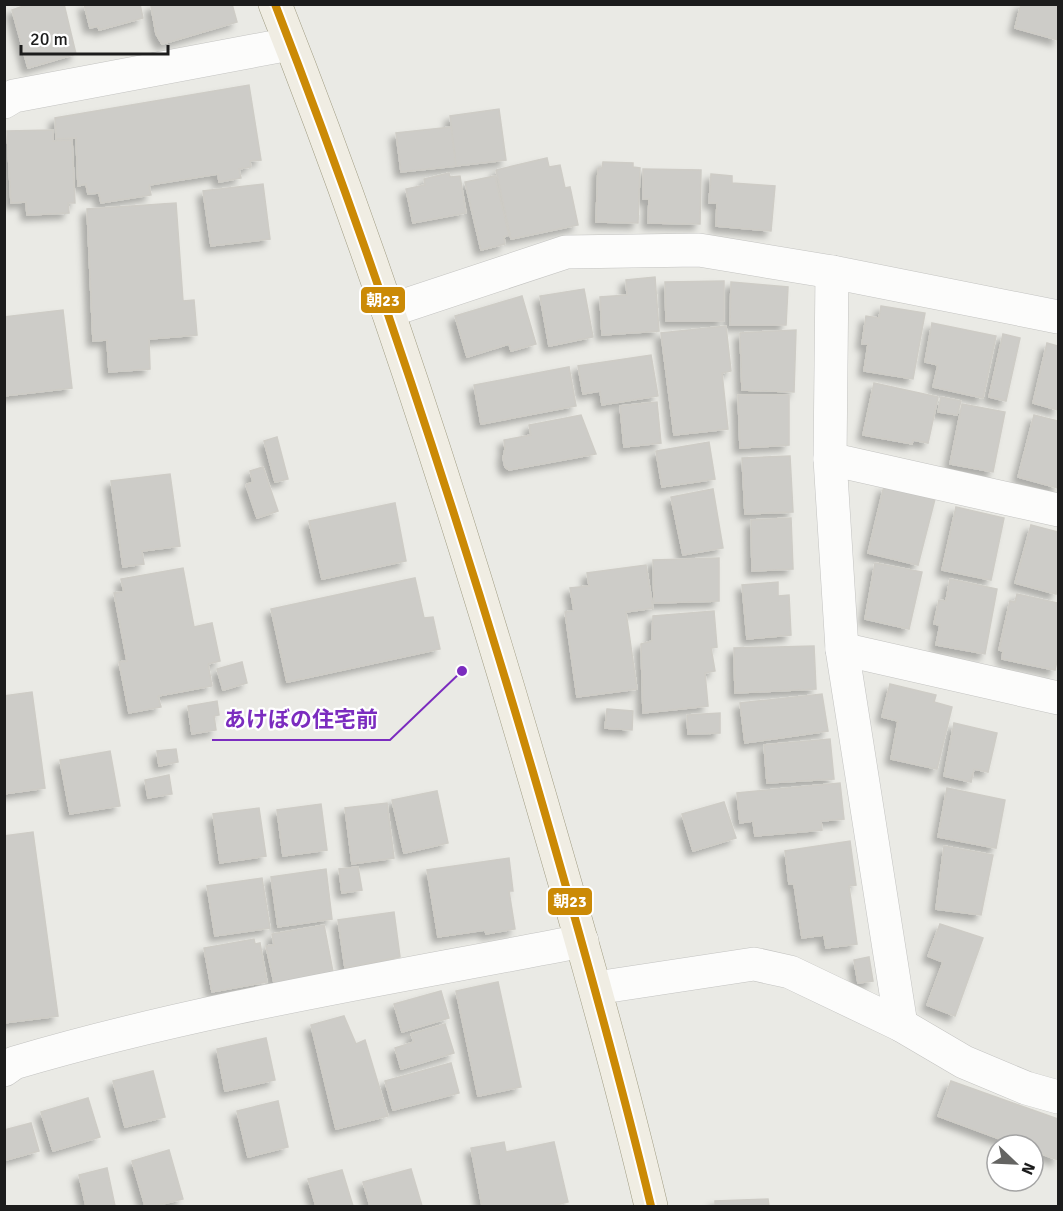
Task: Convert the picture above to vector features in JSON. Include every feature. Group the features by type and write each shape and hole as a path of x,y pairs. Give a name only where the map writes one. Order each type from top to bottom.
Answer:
{"main road":[{"path":"274,4 388,311 487,615 596,988 651,1206"}],"street":[{"path":"4,102 14,96 291,45"},
{"path":"388,311 566,252 699,250 832,272 1059,317"},
{"path":"832,272 830,459 842,650 901,1025"},
{"path":"830,459 1059,510"},
{"path":"842,650 1059,698"},
{"path":"4,1070 14,1063 95,1040 304,994 582,941"},
{"path":"596,988 754,964 790,972 901,1025 964,1062 1026,1088 1059,1097"}],"building":[{"path":"29,4 64,4 76,54 28,68 12,10"},
{"path":"84,4 140,4 143,18 99,30 98,26 90,28"},
{"path":"158,4 232,4 237,22 162,44 156,34 151,6"},
{"path":"1021,4 1058,4 1058,40 1015,28"},
{"path":"249,85 261,160 250,161 251,167 239,169 241,178 219,182 218,174 149,185 151,195 101,203 99,193 88,194 86,184 78,186 76,138 56,139 55,118"},
{"path":"499,109 506,160 456,166 450,116"},
{"path":"451,127 456,166 401,172 396,133"},
{"path":"53,130 53,141 72,140 75,203 68,203 69,213 27,215 26,202 11,203 7,131"},
{"path":"547,158 549,167 560,165 565,188 570,187 578,225 511,239 496,170"},
{"path":"603,162 633,163 633,167 640,168 638,223 596,222 598,168 602,168"},
{"path":"643,169 701,170 700,224 648,223 649,199 643,199"},
{"path":"449,173 450,177 460,176 466,213 413,223 406,189 425,185 424,179"},
{"path":"711,174 732,176 732,183 775,186 771,231 716,226 717,203 709,203"},
{"path":"495,176 509,235 504,237 505,244 481,250 465,182"},
{"path":"263,184 270,239 211,246 203,191"},
{"path":"176,203 183,301 194,300 197,335 149,339 150,369 109,372 107,340 93,341 87,209"},
{"path":"655,277 659,331 602,335 600,297 627,295 626,280"},
{"path":"724,281 724,321 666,321 665,282"},
{"path":"731,282 788,287 786,325 730,325"},
{"path":"584,289 593,337 549,346 540,296"},
{"path":"522,296 536,344 511,351 509,344 467,357 455,316"},
{"path":"881,306 925,313 913,379 864,371 868,344 862,344 866,316 879,318"},
{"path":"63,310 72,388 4,396 4,317"},
{"path":"932,323 996,336 983,398 933,387 938,365 925,362"},
{"path":"726,326 731,371 722,373 728,429 674,435 661,333"},
{"path":"796,330 794,392 742,390 740,333"},
{"path":"1003,334 1020,338 1006,401 989,397"},
{"path":"1047,343 1058,346 1058,410 1033,403"},
{"path":"651,355 658,396 602,405 600,391 583,394 578,366"},
{"path":"569,367 576,406 481,424 474,385"},
{"path":"874,383 938,397 928,443 913,440 912,444 863,435"},
{"path":"738,395 789,395 789,445 740,448"},
{"path":"941,397 961,401 957,415 938,412"},
{"path":"657,402 661,443 624,447 620,406"},
{"path":"962,404 1005,412 993,472 950,464"},
{"path":"581,415 596,454 509,470 505,467 504,440 531,435 529,425"},
{"path":"1034,415 1058,421 1058,488 1018,477"},
{"path":"277,437 288,479 275,482 264,441"},
{"path":"709,442 715,479 662,487 656,451"},
{"path":"790,456 793,512 745,514 742,458"},
{"path":"263,467 278,511 257,518 246,485 253,482 250,471"},
{"path":"170,474 180,546 142,551 144,564 123,567 111,481"},
{"path":"884,486 935,499 918,565 868,553"},
{"path":"713,489 723,548 683,555 671,497"},
{"path":"395,503 406,561 322,579 309,521"},
{"path":"956,507 1004,518 991,580 942,570"},
{"path":"791,518 793,569 752,571 751,520"},
{"path":"1031,525 1058,532 1056,594 1015,583"},
{"path":"719,558 719,601 654,603 653,560"},
{"path":"875,563 922,572 909,629 865,619"},
{"path":"646,565 653,608 626,612 637,689 577,697 565,612 574,611 570,588 589,586 587,573"},
{"path":"183,568 194,627 212,623 220,661 208,664 212,686 158,696 161,707 129,713 119,662 127,661 114,593 124,592 121,579"},
{"path":"415,578 424,618 433,617 440,649 287,682 271,609"},
{"path":"950,579 997,589 985,654 936,645 940,625 934,624 939,600 946,601"},
{"path":"778,582 778,596 789,595 791,635 747,639 742,585"},
{"path":"1017,594 1058,603 1058,656 1055,670 1002,659 1003,651 999,650 1010,601 1015,602"},
{"path":"714,611 717,647 711,648 715,671 705,673 708,706 643,713 641,644 652,641 653,616"},
{"path":"814,646 816,689 735,693 734,648"},
{"path":"242,662 247,683 223,690 217,669"},
{"path":"890,684 936,695 934,702 952,707 937,769 891,759 898,721 882,717"},
{"path":"32,692 45,788 4,794 4,696"},
{"path":"822,694 828,731 745,743 740,703"},
{"path":"217,701 219,715 214,716 216,730 192,734 188,706"},
{"path":"607,709 633,711 632,730 605,728"},
{"path":"720,713 720,733 688,734 687,715"},
{"path":"954,723 997,733 988,772 974,769 971,782 944,776"},
{"path":"830,739 834,779 767,783 764,745"},
{"path":"176,749 178,762 159,766 157,751"},
{"path":"110,751 120,806 70,814 60,760"},
{"path":"169,775 172,794 148,798 145,780"},
{"path":"840,783 844,819 821,821 822,830 755,836 753,821 740,823 737,793"},
{"path":"947,788 1005,800 996,848 938,837"},
{"path":"437,791 448,843 404,853 392,800"},
{"path":"724,802 736,838 693,851 682,814"},
{"path":"387,803 394,858 352,864 345,808"},
{"path":"321,804 327,850 283,856 277,810"},
{"path":"259,808 266,856 220,863 213,814"},
{"path":"33,832 58,1016 4,1023 4,836"},
{"path":"850,841 856,885 849,886 857,944 826,948 824,935 802,938 794,884 789,884 785,851"},
{"path":"944,846 993,855 981,915 936,909"},
{"path":"509,858 513,891 509,891 515,929 486,934 485,930 438,937 427,870"},
{"path":"358,867 362,890 342,893 339,869"},
{"path":"326,869 332,919 278,927 271,877"},
{"path":"262,878 270,928 215,936 207,886"},
{"path":"394,912 400,957 345,968 338,920"},
{"path":"940,924 983,938 955,1016 927,1005 943,962 928,956"},
{"path":"324,925 333,972 274,983 266,946 274,945 272,934"},
{"path":"254,939 255,944 260,943 267,982 212,992 204,948"},
{"path":"869,957 873,981 858,983 854,960"},
{"path":"498,982 521,1087 478,1096 456,991"},
{"path":"441,991 449,1018 402,1032 394,1004"},
{"path":"344,1016 356,1044 365,1040 388,1116 336,1129 311,1025"},
{"path":"445,1024 454,1053 401,1069 395,1048 414,1042 411,1034"},
{"path":"266,1038 275,1080 225,1091 217,1049"},
{"path":"451,1063 459,1093 393,1110 385,1081"},
{"path":"153,1071 165,1117 125,1127 113,1081"},
{"path":"951,1081 1058,1119 1058,1160 1045,1155 1045,1133 985,1133 938,1116"},
{"path":"88,1098 100,1137 53,1151 41,1112"},
{"path":"278,1101 288,1147 248,1157 237,1111"},
{"path":"31,1123 39,1151 6,1160 4,1130"},
{"path":"504,1142 506,1152 554,1142 568,1202 551,1206 482,1206 471,1148"},
{"path":"169,1150 183,1199 145,1206 132,1161"},
{"path":"107,1168 115,1206 86,1206 79,1175"},
{"path":"411,1169 422,1206 370,1206 363,1182"},
{"path":"342,1170 353,1206 316,1206 308,1179"},
{"path":"768,1199 769,1206 715,1206 715,1201"}],"transit line":[{"name":"朝23","path":"275,4 380,290 444,482 580,934 651,1206"}],"place":[{"name":"あけぼの住宅前","path":"462,671"}]}
